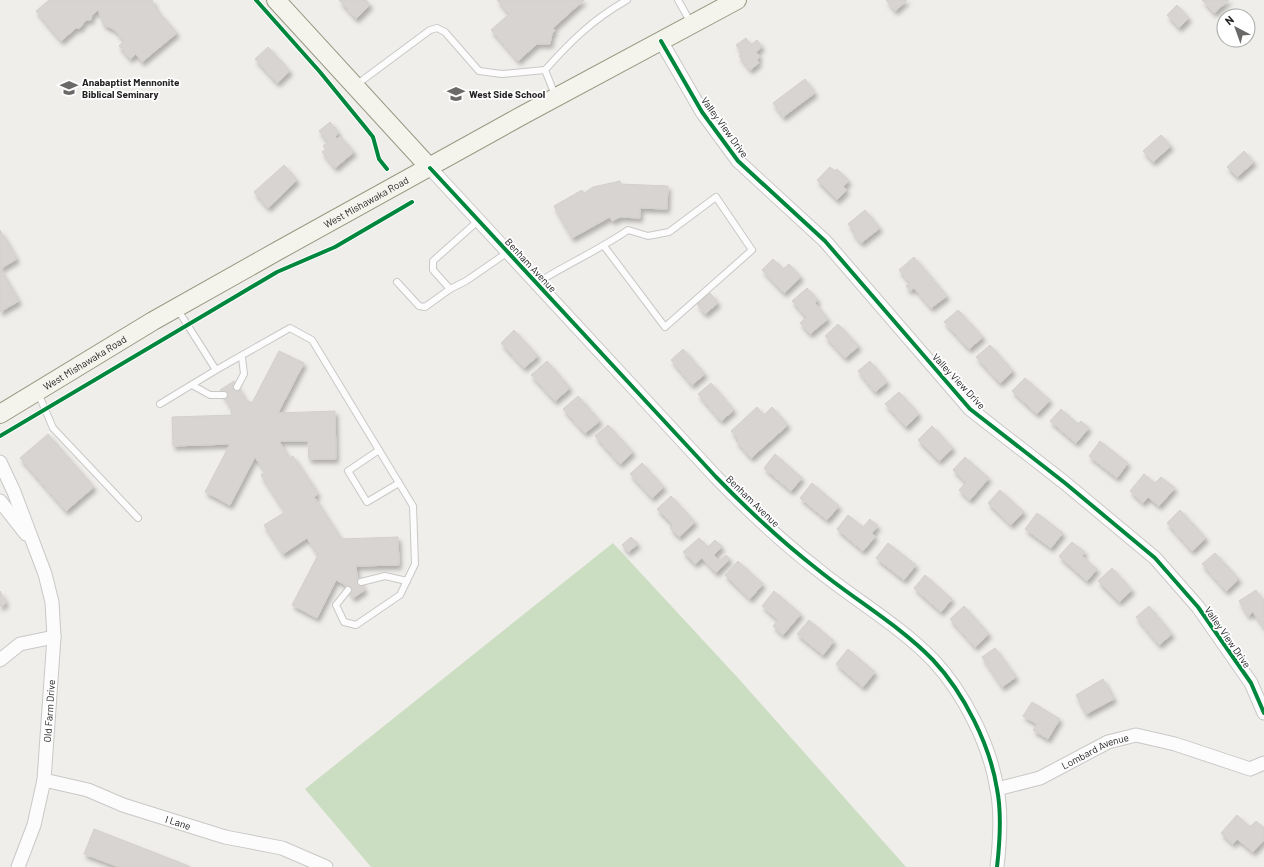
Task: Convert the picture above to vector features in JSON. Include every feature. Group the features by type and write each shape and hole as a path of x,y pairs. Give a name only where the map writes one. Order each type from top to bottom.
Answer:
{"main road":[{"name":"Benham Avenue","path":"276,0 430,168"},
{"name":"West Mishawaka Road","path":"0,414 178,308 281,249 556,97 737,0"}],"street":[{"name":"Valley View Drive","path":"661,40 702,112 738,161 825,240 970,408 1065,483 1155,558 1198,607 1251,684 1264,713"},
{"name":"Benham Avenue","path":"430,168 716,478 748,509 817,570 914,643 934,661 965,705 977,728 991,765 997,789 1000,816 998,867"},
{"name":"Old Farm Drive","path":"0,462 14,492 38,553 52,602 54,637 44,780 34,825 18,867"},
{"name":"Old Farm Drive","path":"0,500 23,529 38,553"},
{"path":"0,660 20,644 54,637"},
{"name":"Lombard Avenue","path":"997,789 1040,778 1108,742 1136,735 1175,744 1250,769 1264,763"},
{"name":"I Lane","path":"44,780 88,790 124,805 207,832 282,848 302,862 326,867"}],"lane":[{"path":"355,86 430,30 436,28 445,32 465,57 479,71 502,74 545,70 575,37 606,12 627,0"},
{"path":"678,0 691,24"},
{"path":"545,70 556,97"},
{"path":"537,283 567,264 604,246 628,230 648,236 669,232 716,197 752,250 665,326 604,246"},
{"path":"450,289 433,270 433,261 479,220"},
{"path":"397,282 419,306 425,307 508,252"},
{"path":"178,308 216,370"},
{"path":"160,404 290,328 312,340 413,506 414,564 400,595 356,625 344,622 336,605 348,590"},
{"path":"237,387 244,374 242,356"},
{"path":"192,386 210,395 224,395"},
{"path":"37,392 53,428 138,518"},
{"path":"379,450 348,471 367,502 399,483"},
{"path":"360,582 385,576 407,580"}],"green space":[{"path":"613,543 738,678 906,867 371,867 305,789"}],"building":[{"path":"49,0 152,0 156,9 177,33 142,62 136,54 130,59 119,46 124,41 115,30 104,25 98,10 92,15 91,20 86,20 80,28 76,28 61,41 36,11"},
{"path":"339,0 366,0 370,5 356,19"},
{"path":"497,0 584,0 553,28 555,30 552,34 550,44 537,44 518,61 491,30 509,14"},
{"path":"886,0 907,0 895,11"},
{"path":"1202,0 1229,0 1220,8 1216,8 1216,11 1214,13"},
{"path":"1177,5 1189,18 1179,28 1167,15"},
{"path":"746,38 751,45 757,40 762,47 756,52 760,57 757,60 759,63 750,70 739,56 742,53 736,45"},
{"path":"268,47 290,71 277,83 255,59"},
{"path":"805,79 815,93 783,117 773,103"},
{"path":"330,122 339,133 335,136 337,139 340,136 354,152 335,168 322,152 326,149 323,146 328,142 319,131"},
{"path":"1161,135 1171,146 1153,162 1143,151"},
{"path":"1244,151 1254,162 1237,177 1227,167"},
{"path":"284,165 297,180 268,208 254,192"},
{"path":"830,167 835,171 837,169 849,181 843,187 847,190 837,200 817,180"},
{"path":"620,181 621,184 668,186 667,209 640,208 640,218 620,217 612,221 610,217 572,238 554,206 582,190 584,193 593,187"},
{"path":"865,210 880,228 861,243 852,232 854,231 848,224"},
{"path":"0,230 17,259 0,269"},
{"path":"914,257 947,296 931,308 914,288 910,291 906,286 910,283 899,270"},
{"path":"773,259 783,269 789,264 801,277 784,293 762,270"},
{"path":"0,269 19,301 0,312"},
{"path":"807,288 818,300 815,303 828,319 810,334 800,323 806,317 792,301"},
{"path":"710,293 718,303 705,314 697,304"},
{"path":"958,310 983,337 969,349 944,322"},
{"path":"838,324 859,346 845,358 825,336"},
{"path":"514,330 538,356 524,368 501,343"},
{"path":"990,345 1013,371 1000,383 976,357"},
{"path":"683,349 705,374 692,385 671,360"},
{"path":"279,351 304,363 278,413 335,411 336,459 309,459 308,441 279,441 289,458 293,456 318,494 314,497 341,539 398,537 399,565 356,566 357,576 365,590 353,598 344,584 336,580 317,618 292,605 318,555 307,538 283,554 264,525 285,512 261,475 265,472 255,457 230,505 205,492 230,444 173,446 172,417 232,415 231,408 220,390 234,381 245,399 252,403"},
{"path":"547,361 570,388 555,401 531,375"},
{"path":"870,361 887,382 875,392 858,371"},
{"path":"1025,378 1050,400 1037,414 1012,391"},
{"path":"711,383 734,410 721,421 698,394"},
{"path":"899,392 919,414 906,427 885,404"},
{"path":"578,396 600,421 585,433 563,409"},
{"path":"757,407 764,415 772,407 788,425 751,458 736,441 738,439 731,431"},
{"path":"1061,409 1078,424 1081,421 1089,428 1076,443 1050,421"},
{"path":"608,425 633,452 620,464 595,436"},
{"path":"932,426 953,448 939,461 918,440"},
{"path":"48,434 94,487 66,511 20,458"},
{"path":"1100,441 1128,463 1117,478 1089,456"},
{"path":"775,454 802,478 791,491 764,468"},
{"path":"965,457 989,478 970,500 959,490 966,482 953,470"},
{"path":"642,463 664,487 652,498 630,474"},
{"path":"1144,474 1155,483 1161,477 1175,488 1159,506 1148,497 1143,503 1130,491"},
{"path":"812,483 839,506 827,520 800,498"},
{"path":"1000,490 1024,512 1011,525 988,503"},
{"path":"671,496 695,522 679,537 670,528 673,525 657,509"},
{"path":"1180,510 1206,538 1192,551 1167,523"},
{"path":"1037,513 1063,533 1051,548 1025,529"},
{"path":"848,515 863,527 870,519 878,526 872,533 875,537 863,551 837,529"},
{"path":"631,537 638,544 628,552 622,545"},
{"path":"699,538 708,547 715,540 722,547 714,555 719,561 726,555 730,559 716,573 702,558 695,564 683,552"},
{"path":"1072,542 1085,552 1082,556 1097,569 1087,581 1059,556"},
{"path":"888,543 916,565 904,580 876,558"},
{"path":"1215,553 1239,579 1226,591 1202,564"},
{"path":"738,561 763,584 750,599 725,575"},
{"path":"1112,568 1132,590 1119,602 1098,581"},
{"path":"925,575 952,599 941,612 914,588"},
{"path":"1256,590 1264,602 1264,628 1253,612 1248,616 1239,601"},
{"path":"0,591 6,603 0,607"},
{"path":"774,591 801,614 783,635 773,626 778,620 762,606"},
{"path":"964,606 989,634 975,647 950,619"},
{"path":"1149,606 1172,634 1159,645 1136,617"},
{"path":"809,620 834,641 823,655 797,634"},
{"path":"995,648 1016,677 1002,687 982,657"},
{"path":"848,649 875,672 863,687 836,664"},
{"path":"1103,679 1114,699 1086,714 1076,695"},
{"path":"1032,702 1060,719 1048,739 1033,730 1037,724 1023,716"},
{"path":"1237,815 1250,827 1256,821 1264,828 1264,840 1253,852 1237,839 1233,844 1221,833"},
{"path":"94,829 189,867 119,867 84,854"}],"cycle path":[{"path":"256,0 320,72 373,137 379,159 387,169"},
{"path":"661,41 702,112 738,161 825,241 970,409 1065,483 1155,558 1198,607 1251,683 1264,713"},
{"path":"430,168 716,477 740,501 804,558 906,635 920,647 944,673 955,688 974,720 994,772 999,798 1000,818 997,867"},
{"path":"0,436 277,272 335,247 412,202"}],"place":[{"name":"Anabaptist Mennonite Biblical Seminary","path":"69,88"},
{"name":"West Side School","path":"456,94"}]}
